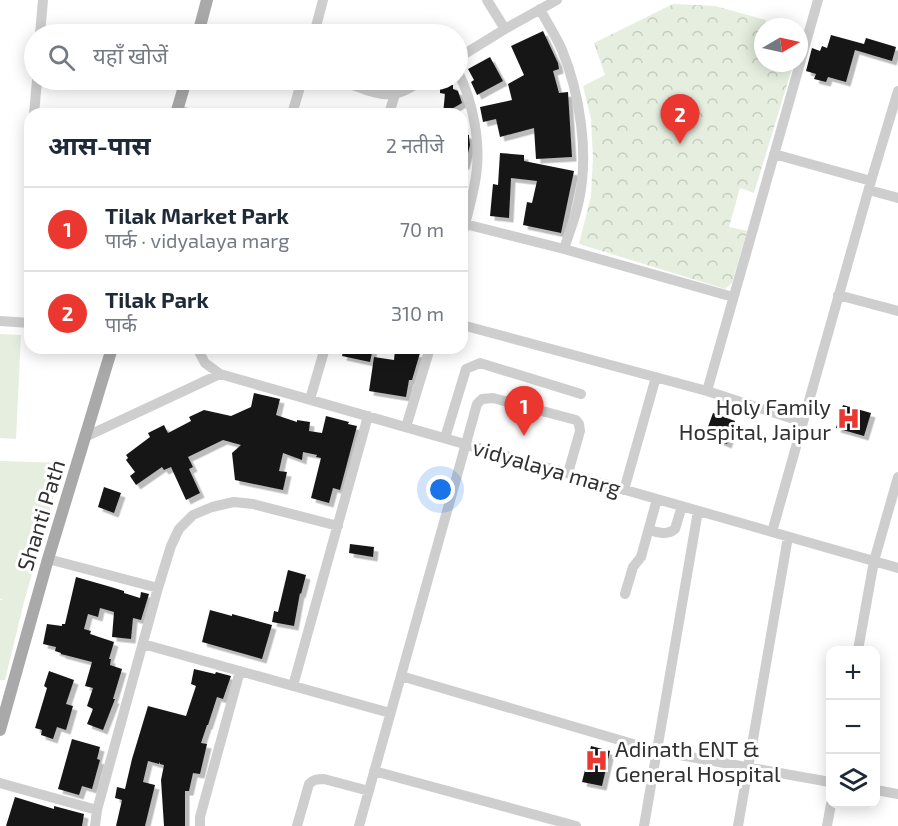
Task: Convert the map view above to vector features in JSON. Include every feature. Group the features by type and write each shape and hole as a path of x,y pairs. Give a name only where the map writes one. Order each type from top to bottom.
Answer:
{"main road":[{"path":"201,24 207,0"},
{"path":"178,108 183,90"},
{"name":"Shanti Path","path":"0,730 48,559 110,354"}],"street":[{"path":"41,24 44,0"},
{"path":"317,24 323,0"},
{"path":"487,0 505,29"},
{"path":"468,52 557,0"},
{"path":"707,391 818,0"},
{"path":"540,9 561,48 571,75 582,139 583,170 579,200 564,249"},
{"path":"35,108 36,90"},
{"path":"294,108 299,90"},
{"path":"371,90 394,94 404,90"},
{"path":"466,90 477,144 476,176 468,211"},
{"path":"772,532 898,91"},
{"path":"390,108 394,94"},
{"path":"774,154 870,185 898,198"},
{"path":"468,225 564,249 733,297"},
{"path":"838,295 898,311"},
{"path":"0,321 24,323"},
{"path":"468,327 707,391 803,422"},
{"path":"85,437 220,374 205,363 200,354"},
{"path":"310,399 323,354"},
{"path":"406,427 428,354"},
{"path":"445,438 466,369 480,363 582,394"},
{"name":"vidyalaya marg","path":"220,374 898,568"},
{"path":"624,490 656,377"},
{"path":"359,826 477,404 482,399 493,398 576,420 580,431 568,474"},
{"path":"293,686 368,416"},
{"path":"859,646 874,561 896,492 898,477"},
{"path":"625,594 633,567 641,557 657,499"},
{"path":"95,826 97,810 158,588 171,546 179,529 193,515 212,507 234,502 253,504 338,526"},
{"path":"649,530 664,533 675,529 682,506"},
{"path":"644,826 698,511"},
{"path":"738,826 788,537"},
{"path":"48,559 158,588"},
{"path":"143,644 390,713"},
{"path":"200,826 200,817 240,671"},
{"path":"400,676 657,751 826,781"},
{"path":"374,771 534,820 576,826"},
{"path":"297,826 309,784 313,780 324,779 369,791"},
{"path":"0,783 97,810"},
{"path":"880,791 898,794"},
{"path":"827,826 830,808"}],"green space":[{"path":"673,4 715,6 759,18 754,18 754,72 791,72 754,193 740,188 729,227 747,231 732,283 725,289 579,244 591,196 593,158 591,119 583,86 605,75 594,43"},
{"path":"0,334 21,335 16,439 0,438"},
{"path":"0,461 63,463 5,680 0,680 0,600 4,600 0,599"}],"building":[{"path":"543,31 558,63 559,69 553,71 559,93 568,92 572,157 536,159 534,128 500,137 496,119 483,122 480,107 512,100 508,84 524,75 511,46"},
{"path":"831,35 864,44 866,38 896,47 892,61 855,50 846,82 828,77 826,82 814,79 816,74 808,72 812,48 820,51 822,46 827,48"},
{"path":"490,57 503,81 477,95 471,82 474,80 468,69"},
{"path":"440,90 458,91 462,103 453,108 444,108 445,94 440,93"},
{"path":"468,135 469,135 468,153"},
{"path":"500,153 524,155 524,161 574,171 561,233 523,225 527,202 532,203 537,181 511,178 509,218 490,216 493,184 498,185"},
{"path":"342,354 372,354 370,362 342,356"},
{"path":"395,354 420,354 412,380 409,380 406,397 369,391 374,357 394,360"},
{"path":"254,393 280,399 276,415 297,422 297,420 310,422 309,431 322,433 326,416 357,426 340,490 333,488 329,503 311,498 321,458 316,457 317,455 303,452 302,460 283,453 279,471 287,472 283,490 235,480 232,453 241,445 223,440 188,457 193,467 189,469 200,493 186,500 171,467 164,470 162,467 136,485 130,476 135,472 126,460 128,458 126,455 150,437 148,433 164,425 168,433 191,421 189,417 204,410 231,416 251,407"},
{"path":"843,405 871,413 864,436 836,428"},
{"path":"713,413 735,421 727,444 705,435"},
{"path":"104,487 121,493 114,513 98,507"},
{"path":"350,544 374,547 373,557 349,553"},
{"path":"288,570 306,575 294,626 272,622 274,611 278,612"},
{"path":"76,577 140,598 141,592 149,594 141,620 133,618 131,639 112,637 114,612 100,608 98,617 88,614 84,629 91,631 90,634 114,642 109,659 111,659 110,665 122,669 113,699 115,699 103,730 87,724 93,709 87,706 93,688 85,686 92,662 61,654 55,651 56,647 43,644 47,624 62,626 65,624"},
{"path":"210,610 272,625 262,659 202,642"},
{"path":"194,669 231,676 223,699 217,697 201,743 207,744 200,774 193,773 189,791 185,791 185,826 164,826 161,780 164,765 160,762 159,764 148,761 143,782 155,785 145,826 116,826 122,800 115,798 117,787 125,789 148,706 186,716 196,686 191,684"},
{"path":"49,671 74,680 66,704 73,706 66,730 57,727 53,739 41,735 42,730 35,728 47,688 44,686"},
{"path":"72,739 100,747 97,759 100,760 92,789 82,786 79,795 58,789"},
{"path":"591,746 610,751 602,786 582,782"},
{"path":"15,797 54,809 54,806 84,814 82,826 6,826"}],"place":[{"name":"Tilak Park","path":"680,144"},
{"name":"Holy Family Hospital, Jaipur","path":"849,419"},
{"name":"Tilak Market Park","path":"524,436"},
{"name":"Adinath ENT & General Hospital","path":"597,761"}]}
